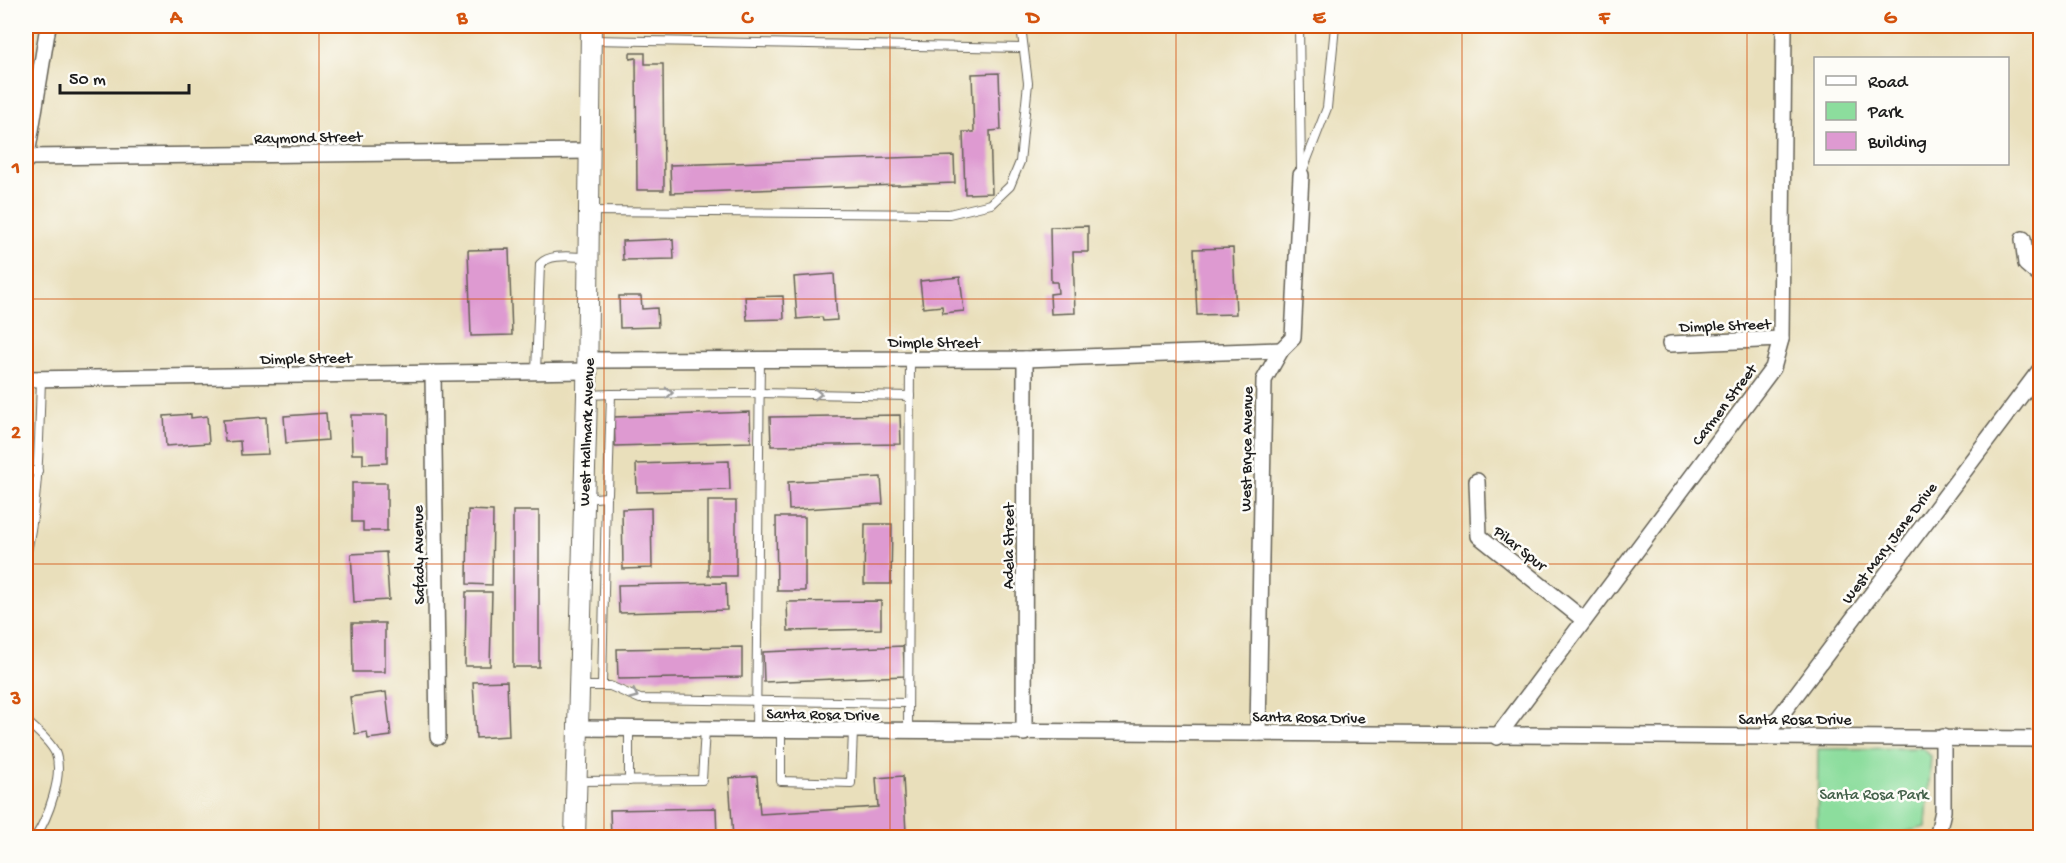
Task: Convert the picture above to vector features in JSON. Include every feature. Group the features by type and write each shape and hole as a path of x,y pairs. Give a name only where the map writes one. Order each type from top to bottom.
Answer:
{"street":[{"path":"26,159 48,26"},
{"name":"Carmen Street","path":"1497,737 1773,368 1781,339 1784,26"},
{"name":"West Hallmark Avenue","path":"575,837 576,728 587,395 590,32"},
{"name":"Raymond Street","path":"26,159 590,151"},
{"name":"West Bryce Avenue","path":"1258,733 1264,380 1281,350 1293,338 1301,175"},
{"path":"2023,239 2026,264 2040,276"},
{"name":"Dimple Street","path":"1670,344 1781,339"},
{"name":"Dimple Street","path":"26,379 536,372 587,366 760,360 1025,359 1281,350"},
{"name":"Adela Street","path":"1024,733 1025,359"},
{"name":"West Mary Jane Drive","path":"1765,736 2040,370"},
{"name":"Safady Avenue","path":"433,373 438,737"},
{"name":"Pilar Spur","path":"1476,481 1479,536 1584,620"},
{"name":"Santa Rosa Drive","path":"576,728 1497,737 1765,736 2040,739"},
{"path":"1937,837 1944,811 1943,737"}],"lane":[{"path":"589,211 950,214 991,204 1010,186 1020,162 1028,83 1021,26"},
{"name":"West Bryce Avenue","path":"1299,26 1301,175"},
{"name":"West Bryce Avenue","path":"1301,175 1327,108 1335,26"},
{"path":"590,32 626,40 1022,48"},
{"path":"536,372 540,264 554,257 588,257"},
{"path":"908,731 910,359"},
{"path":"756,730 760,360"},
{"path":"26,556 33,524 38,471 41,379"},
{"path":"587,395 759,393 910,396"},
{"path":"602,686 606,497 611,394"},
{"path":"26,471 38,471"},
{"path":"583,499 606,497"},
{"path":"578,686 602,686 627,692 640,699 908,703"},
{"path":"26,721 38,731 55,752 58,770 44,824 34,837"},
{"path":"628,781 629,729"},
{"path":"576,781 702,780 705,729"},
{"path":"781,730 781,781 851,783 852,731"}],"green space":[{"name":"Santa Rosa Park","path":"1922,748 1931,756 1926,827 1886,837 1817,837 1818,749"}],"building":[{"path":"630,53 645,53 645,64 663,64 664,190 637,190 636,58 630,59"},
{"path":"999,73 1001,130 990,131 992,193 965,194 963,132 974,132 972,74"},
{"path":"954,156 955,183 671,193 670,165"},
{"path":"1088,226 1088,252 1073,252 1075,313 1051,314 1050,294 1058,293 1057,282 1051,282 1050,227"},
{"path":"673,239 674,259 623,260 622,241"},
{"path":"1233,248 1236,314 1197,315 1194,249"},
{"path":"509,249 512,335 471,336 468,250"},
{"path":"834,274 837,320 823,321 822,317 797,319 794,277"},
{"path":"960,277 964,311 943,313 942,306 923,308 920,281"},
{"path":"619,296 641,296 642,309 657,308 658,327 620,328"},
{"path":"783,296 784,319 747,320 745,297"},
{"path":"750,412 751,442 615,446 614,417"},
{"path":"326,413 328,440 286,443 284,416"},
{"path":"191,414 191,418 207,416 209,443 166,446 164,416"},
{"path":"351,415 387,415 387,463 363,464 363,454 352,454"},
{"path":"900,415 901,444 771,446 770,417"},
{"path":"266,417 268,454 241,455 240,441 225,442 223,420"},
{"path":"729,461 730,490 637,492 636,464"},
{"path":"881,477 883,504 789,510 788,482"},
{"path":"352,483 387,483 387,531 363,531 363,522 352,522"},
{"path":"708,501 736,501 736,576 708,576"},
{"path":"651,508 652,568 623,569 622,509"},
{"path":"468,510 493,511 492,585 467,584"},
{"path":"513,511 539,511 539,667 513,667"},
{"path":"776,517 805,517 805,591 777,591"},
{"path":"865,524 892,524 891,584 864,584"},
{"path":"386,552 389,600 354,602 351,554"},
{"path":"726,583 727,610 619,613 618,585"},
{"path":"466,592 492,592 490,666 465,666"},
{"path":"881,601 881,629 788,631 787,602"},
{"path":"352,623 385,623 385,672 353,672"},
{"path":"903,646 905,676 764,682 763,652"},
{"path":"742,647 742,677 618,679 617,649"},
{"path":"507,681 509,736 476,738 473,682"},
{"path":"386,692 391,736 368,739 367,732 355,734 350,697"},
{"path":"757,776 760,814 878,807 876,778 903,776 906,833 831,838 733,838 729,778"},
{"path":"716,808 717,838 611,838 610,810"}]}
